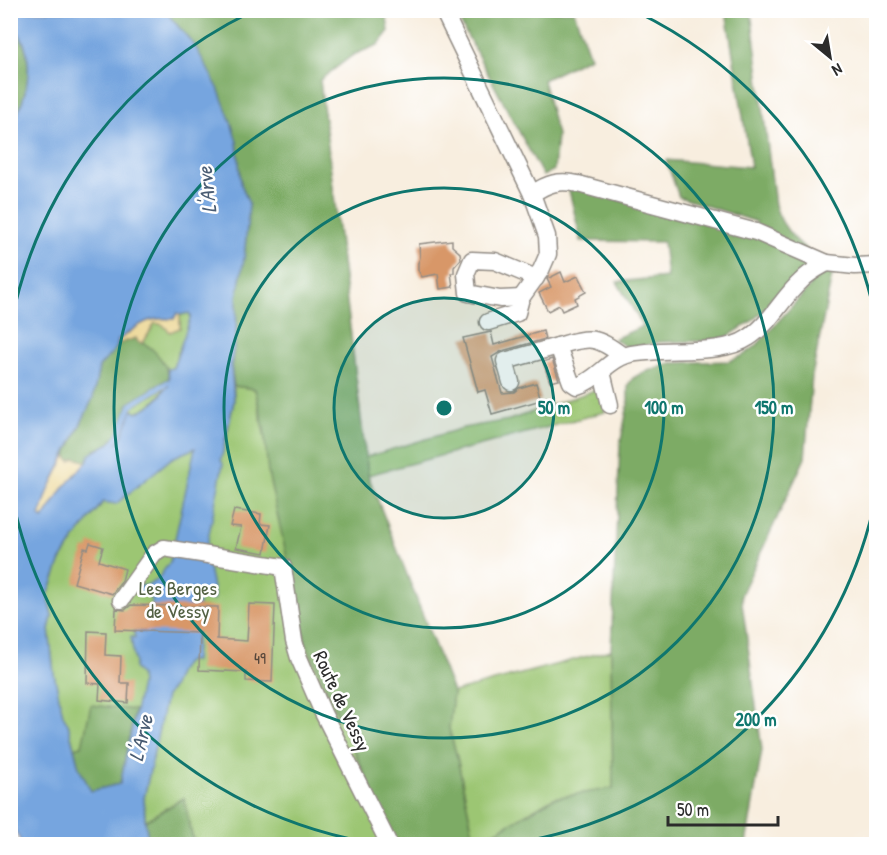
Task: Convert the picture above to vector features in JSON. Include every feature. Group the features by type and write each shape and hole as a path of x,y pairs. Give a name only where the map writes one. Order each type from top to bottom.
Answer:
{"street":[{"path":"442,10 532,194 545,228 548,246 546,262 521,298 517,313 488,322"},
{"path":"532,194 553,182 578,184 756,232 827,263 855,266 876,265"},
{"path":"521,298 500,298 468,293 466,274 472,260 495,261 536,278"},
{"path":"558,346 574,386 583,384 622,356 653,350 720,348 740,343 761,328 801,280 827,263"},
{"path":"511,382 505,361 580,339 606,343 622,356"},
{"path":"602,372 610,405"},
{"name":"Route de Vessy","path":"121,600 156,552 161,549 174,549 283,567 294,641 299,658 323,713 389,844"}],"green space":[{"path":"165,11 386,11 389,31 378,45 353,55 320,80 368,475 453,692 449,729 475,844 396,844 306,643 268,473 264,428 255,389 234,386 231,366 249,204 241,184 237,142 231,122 195,46"},
{"path":"454,11 574,11 590,57 543,80 557,135 554,170 543,176"},
{"path":"726,11 751,11 775,205 784,225 798,242 833,270 812,376 805,458 741,595 762,750 746,844 475,844 554,798 613,788 611,650 620,445 628,404 628,385 633,378 642,373 671,363 729,361 742,356 756,346 811,285 804,274 751,322 727,337 709,341 660,342 629,349 614,339 643,326 617,282 667,277 663,242 581,241 568,186 748,235 757,222 679,197 666,160 751,167"},
{"path":"11,25 18,32 25,46 28,70 21,107 11,130"},
{"path":"189,313 191,316 173,368 168,369 151,348 143,343 155,323 180,328 180,315"},
{"path":"136,338 159,356 167,369 169,378 129,403 119,431 110,443 95,450 87,462 75,458 70,461 66,456 93,398 99,367 118,344"},
{"name":"Les Berges de Vessy","path":"234,386 255,389 306,643 396,844 194,844 183,798 145,821 144,798 162,714 135,710 82,746 74,748 68,724 63,716 54,674 49,629 52,617 48,595 61,560 103,502 116,503 172,458 226,439 234,401"},
{"path":"164,388 156,400 149,405 137,413 133,410 133,407"},
{"path":"601,388 605,412 368,475 366,457 463,428 509,420"},
{"path":"611,650 613,789 554,798 475,844 449,729 453,692"},
{"path":"91,705 135,710 120,784 91,791 79,768 74,748 82,746"},
{"path":"184,798 194,844 149,844 145,821"}],"sand":[{"path":"177,313 180,315 180,328 170,332 163,325 155,323 143,343 138,342 136,338 118,344 118,340 138,326 150,320 174,319"},
{"path":"66,456 70,461 75,458 87,462 65,486 43,519 40,516 49,489"}],"water":[{"name":"L'Arve","path":"11,11 165,11 195,46 218,88 237,142 241,184 249,204 231,366 234,401 221,460 223,464 206,549 214,600 199,599 195,661 188,661 180,669 166,696 144,798 149,844 22,844 11,823 10,130 27,83 28,58 18,32 11,25","holes":["177,313 180,315 189,313 191,316 173,368 168,369 168,386 152,404 137,413 132,410 121,438 116,444 110,443 90,454 87,462 65,486 43,519 40,516 49,489 93,398 99,367 117,347 118,340 132,330 150,320 174,319","195,448 170,562 157,580 145,586 138,585 138,593 146,593 152,601 145,632 134,631 135,638 131,637 134,668 140,675 141,684 120,784 91,791 79,768 68,724 63,715 54,674 49,629 52,617 48,595 61,560 103,502 116,504 172,458"]}],"building":[{"path":"452,240 452,246 460,253 461,259 454,267 454,273 451,273 453,287 440,289 438,274 422,277 418,270 419,244"},
{"path":"561,272 565,282 578,276 586,292 575,298 577,304 562,311 559,305 548,311 539,293 551,287 547,279"},
{"path":"543,331 545,339 502,351 492,357 502,393 514,392 519,388 536,383 541,400 492,414 485,390 478,392 463,338 491,332 494,345"},
{"path":"552,359 559,380 550,382 543,362"},
{"path":"234,510 261,514 260,524 270,525 265,553 236,548 241,527 230,526"},
{"path":"90,543 103,547 99,561 125,569 122,581 112,594 74,583 84,548 88,549"},
{"path":"249,604 275,605 272,682 246,681 246,672 199,670 200,633 115,630 116,609 125,610 131,605 218,607 217,639 247,641"},
{"path":"88,631 106,632 105,655 121,656 120,683 129,683 128,703 99,700 100,684 87,683"}],"waterway":[{"path":"113,444 131,405 168,382"}]}
